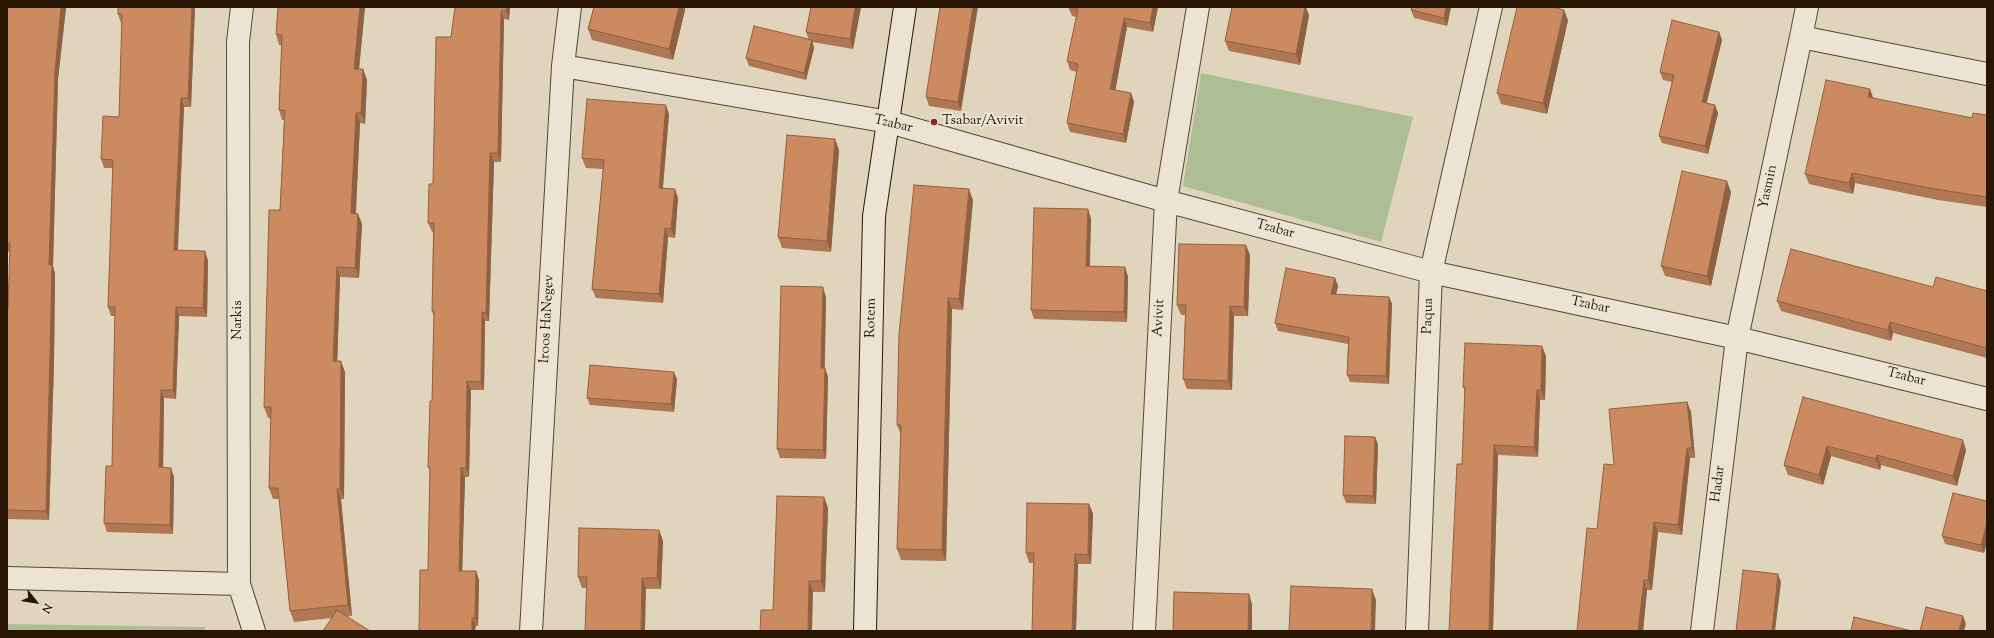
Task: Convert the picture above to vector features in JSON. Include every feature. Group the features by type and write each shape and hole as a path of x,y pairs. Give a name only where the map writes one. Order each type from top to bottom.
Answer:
{"street":[{"name":"Narkis","path":"242,7 238,42 239,584 254,631"},
{"name":"Iroos HaNegev","path":"531,631 563,66 570,7"},
{"name":"Rotem","path":"865,631 874,216 905,7"},
{"name":"Avivit","path":"1144,631 1166,201 1198,7"},
{"name":"Paqua","path":"1417,631 1431,272 1491,7"},
{"name":"Yasmin","path":"1737,338 1807,7"},
{"path":"1801,37 1987,74"},
{"name":"Tzabar","path":"563,66 889,122 1166,201 1431,272 1737,338 1987,399"},
{"name":"Hadar","path":"1702,631 1737,338"},
{"path":"7,578 239,584"}],"green space":[{"path":"1201,73 1413,117 1381,242 1183,186"},
{"path":"7,624 204,627 206,631 7,631"}],"building":[{"path":"7,7 61,7 55,71 49,265 52,265 46,511 7,510 7,309 10,243 7,243"},
{"path":"118,7 192,7 188,98 181,98 174,250 205,251 203,308 176,307 173,390 161,390 159,467 171,468 170,525 104,523 106,466 112,466 115,307 108,307 113,160 101,159 103,116 119,117 122,14 118,14"},
{"path":"278,7 360,7 354,69 363,69 361,113 356,113 351,213 358,214 355,268 337,267 333,361 341,361 340,489 337,489 348,605 290,611 278,488 269,488 271,407 264,407 269,210 280,210 285,110 279,110 282,35 276,34"},
{"path":"455,7 506,7 506,11 501,11 498,153 490,153 486,313 482,312 481,382 467,381 466,468 461,468 459,571 476,571 475,618 472,618 472,631 419,631 420,570 428,570 430,467 428,467 430,401 432,401 434,311 432,311 434,223 428,223 429,184 433,184 436,37 451,37"},
{"path":"594,7 679,7 669,49 588,29"},
{"path":"811,7 855,7 850,39 806,32"},
{"path":"940,7 973,7 958,102 926,97"},
{"path":"1070,7 1153,7 1150,23 1124,18 1110,89 1131,93 1123,134 1067,123 1078,64 1067,61 1078,9"},
{"path":"1232,7 1305,7 1296,54 1225,41"},
{"path":"1412,7 1446,7 1444,18 1411,10"},
{"path":"1517,7 1553,7 1564,10 1543,103 1497,93"},
{"path":"1672,20 1719,32 1702,102 1715,105 1705,146 1659,136 1674,75 1660,72"},
{"path":"754,26 812,40 804,73 746,58"},
{"path":"1826,80 1870,89 1868,97 1972,118 1973,113 1987,115 1987,197 1935,189 1852,173 1849,183 1805,174"},
{"path":"587,99 666,105 659,188 675,189 671,229 665,228 659,294 592,289 604,160 582,158"},
{"path":"787,135 835,139 827,241 778,237"},
{"path":"1682,171 1727,181 1707,276 1661,266"},
{"path":"914,185 969,189 959,299 948,298 942,550 897,549 901,425 897,425 899,334"},
{"path":"1034,208 1088,209 1086,266 1125,267 1124,312 1031,310"},
{"path":"1179,244 1246,245 1244,307 1230,306 1228,381 1183,379 1186,305 1177,305"},
{"path":"1791,249 1933,287 1936,277 1987,291 1987,348 1890,322 1888,330 1777,301"},
{"path":"1286,268 1335,278 1331,294 1389,297 1386,376 1347,375 1349,337 1275,323"},
{"path":"781,286 823,287 821,368 825,368 823,450 777,449"},
{"path":"1465,343 1542,346 1541,390 1537,390 1534,447 1494,445 1489,631 1449,631 1457,464 1462,464"},
{"path":"590,365 674,372 671,404 587,398"},
{"path":"1803,397 1963,440 1953,476 1877,455 1876,459 1827,446 1819,475 1784,465"},
{"path":"1687,402 1692,448 1687,448 1678,525 1654,522 1648,580 1644,580 1638,631 1577,631 1587,528 1597,529 1604,464 1614,465 1609,409"},
{"path":"1345,436 1375,437 1373,496 1343,495"},
{"path":"1953,493 1987,501 1987,523 1981,545 1942,536"},
{"path":"777,496 824,497 821,581 809,581 808,631 760,631 761,610 773,610"},
{"path":"1027,503 1089,504 1088,555 1075,554 1072,631 1032,631 1034,553 1026,553"},
{"path":"579,528 659,530 657,578 642,578 641,631 585,631 587,577 578,577"},
{"path":"1743,570 1778,574 1772,631 1736,631"},
{"path":"1291,586 1372,589 1371,631 1289,631"},
{"path":"1174,592 1249,594 1248,631 1173,631"},
{"path":"1926,607 1963,616 1959,631 1920,631"},
{"path":"337,610 370,631 323,631"},
{"path":"1854,617 1912,631 1851,631"}],"place":[{"name":"Tsabar/Avivit","path":"934,122"}]}
